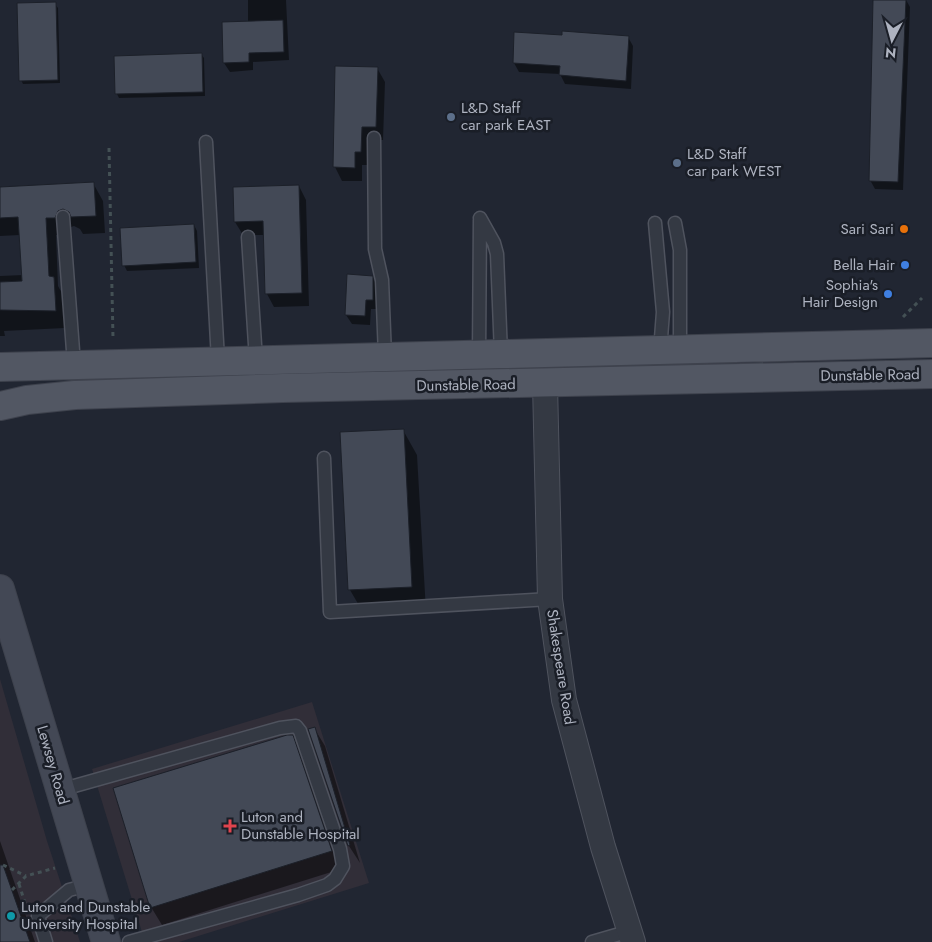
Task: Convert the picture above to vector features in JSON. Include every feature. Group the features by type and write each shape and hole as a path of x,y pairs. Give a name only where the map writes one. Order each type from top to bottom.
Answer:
{"main road":[{"name":"Dunstable Road","path":"0,367 932,343"},
{"name":"Dunstable Road","path":"0,406 27,400 75,395 293,388 545,384 932,374"}],"street":[{"name":"Shakespeare Road","path":"545,384 550,599 564,700 603,847 631,936"},
{"name":"Lewsey Road","path":"0,589 106,942"}],"lane":[{"path":"374,138 375,249 382,280 385,356"},
{"path":"206,142 218,360"},
{"path":"63,217 74,364"},
{"path":"480,218 494,243 497,254 490,355 480,218"},
{"path":"655,223 663,312 670,351"},
{"path":"670,351 680,250 675,223"},
{"path":"248,237 256,360"},
{"path":"324,458 330,612 550,599"},
{"path":"60,790 280,728 296,726 300,731 340,849 343,866 341,872 327,885 298,896 129,942"},
{"path":"46,942 38,916 69,890 88,885"},
{"path":"592,942 631,936"}],"path":[{"path":"109,148 113,344"},
{"path":"4,865 26,876"},
{"path":"12,890 26,876 61,866"}],"shaded area":[{"path":"0,679 47,841 80,942 0,942"},
{"name":"Luton and Dunstable Hospital","path":"312,702 369,883 179,942 145,942 92,769"}],"building":[{"path":"873,0 906,0 898,182 869,181"},
{"path":"56,2 58,80 19,81 17,3"},
{"path":"283,20 284,52 249,53 249,62 223,63 222,22"},
{"path":"562,31 629,36 626,81 559,75 560,66 513,63 514,32 562,35"},
{"path":"202,53 203,92 115,94 114,56"},
{"path":"335,66 378,67 376,127 362,127 361,152 355,152 355,168 333,167"},
{"path":"94,182 96,216 71,217 69,212 63,209 58,211 55,218 46,218 49,276 54,277 56,311 0,310 0,282 22,281 18,217 0,218 0,187"},
{"path":"299,185 302,293 265,294 263,221 234,222 233,187"},
{"path":"194,224 196,262 122,266 120,228"},
{"path":"347,274 373,276 373,300 366,300 365,316 345,315"},
{"path":"404,429 412,587 348,590 340,432"},
{"path":"315,727 350,845 348,846 308,729"},
{"path":"287,735 293,735 332,851 150,908 113,788"},
{"name":"Luton and Dunstable University Hospital","path":"0,865 3,865 30,942 0,942"}],"place":[{"name":"L&D Staff car park EAST","path":"451,117"},
{"name":"L&D Staff car park WEST","path":"677,163"},
{"name":"Sari Sari","path":"904,229"},
{"name":"Bella Hair","path":"905,265"},
{"name":"Sophia's Hair Design","path":"888,294"},
{"name":"Luton and Dunstable Hospital","path":"230,826"},
{"name":"Luton and Dunstable University Hospital","path":"11,916"}]}
